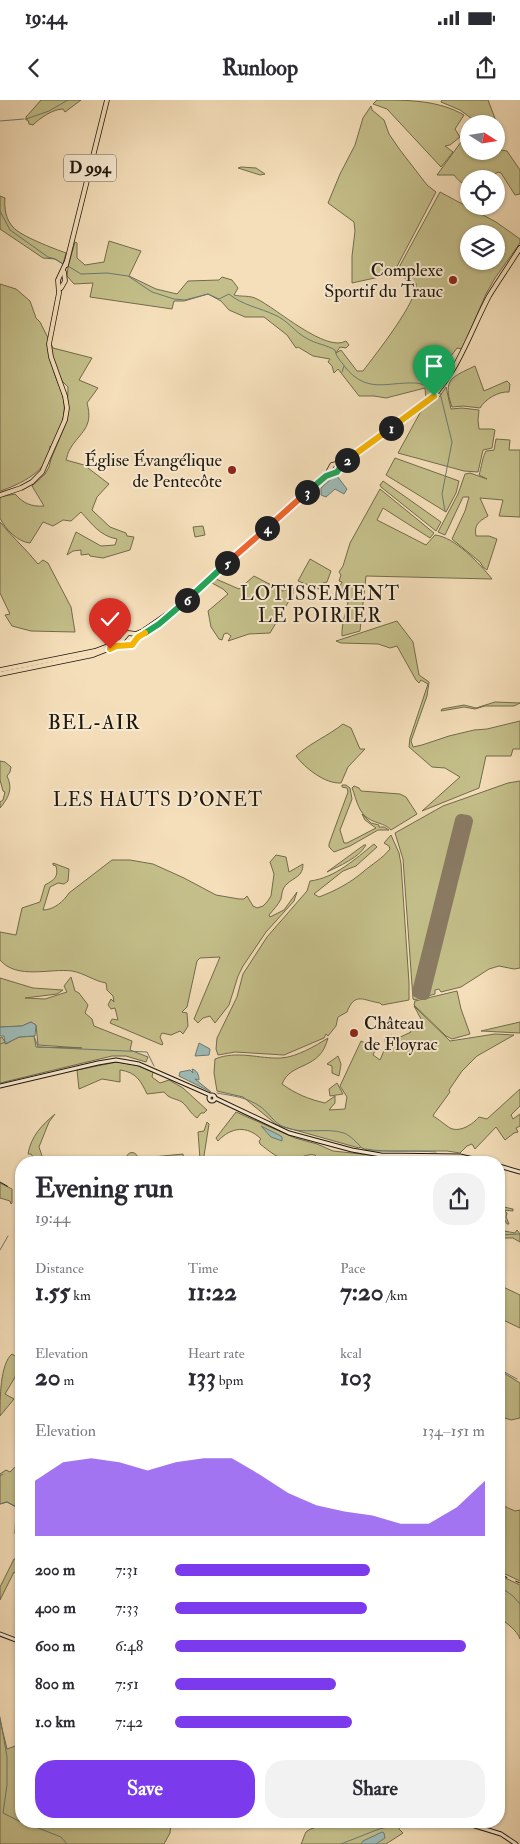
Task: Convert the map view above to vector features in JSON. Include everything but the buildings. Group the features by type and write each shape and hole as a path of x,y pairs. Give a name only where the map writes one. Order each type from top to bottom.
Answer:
{"main road":[{"name":"D 994","path":"0,495 32,482 42,472 65,420 65,396 51,357 49,344 61,281 107,100"},
{"path":"475,325 486,298 498,277 520,247"},
{"path":"332,471 332,465 338,466 344,462 422,407 434,396 451,375 490,296 520,247"},
{"path":"490,296 498,277"},
{"path":"0,672 92,655 116,646 132,645 168,617 326,476 332,471 337,472 338,466"},
{"path":"0,672 95,651 121,641 128,633 143,632 193,593"},
{"path":"133,634 136,640"},
{"path":"124,636 126,644"},
{"path":"0,1086 106,1061 126,1061 148,1067 209,1097 213,1095 215,1099 289,1133 352,1150 381,1155 460,1156"},
{"path":"505,1168 520,1172"},
{"path":"0,1634 15,1640"},
{"path":"480,1828 505,1836 513,1843"}],"shaded area":[{"path":"41,100 81,100 65,112 63,109 51,112 33,125 29,124 26,117"},
{"path":"377,100 411,101 444,106 464,115 460,115 460,121 455,129 460,137 450,145 445,146 453,152 441,167 387,109 373,104"},
{"path":"442,100 488,100 494,115 467,115 441,102"},
{"path":"371,106 372,110 384,120 389,134 400,150 427,185 436,192 393,274 352,283 354,222 328,203 355,145 363,118"},
{"path":"460,143 460,160 505,160 505,151 507,151 520,170 520,194 515,195 505,179 505,170 460,170 460,181 454,175 437,175"},
{"path":"238,168 256,168 265,174 260,175"},
{"path":"440,192 460,203 460,215 483,215 500,225 460,225 460,270 501,270 486,294 462,349 457,348 445,364 439,378 444,380 426,399 425,388 386,398 359,396 338,369 334,373 332,366 328,362 330,359 313,356 298,347 296,348 287,335 264,317 245,317 229,310 221,301 208,294 184,301 174,301 172,309 90,297 93,283 74,284 67,276 75,242 77,243 77,258 85,265 104,262 109,241 141,251 129,276 156,289 177,294 188,281 219,280 222,277 232,280 238,288 234,295 257,299 301,328 326,341 337,343 346,341 349,345 346,348 340,347 336,353 341,350 357,371 363,371 411,302 416,283 408,282 397,271"},
{"path":"0,196 5,198 6,214 13,227 30,238 66,253 63,264 55,259 43,258 0,229"},
{"path":"505,228 520,239 520,243 505,264"},
{"path":"0,284 16,289 30,301 36,318 40,322 53,348 92,358 79,380 98,388 87,403 89,418 85,429 70,449 66,460 84,465 109,484 97,497 92,510 110,527 126,533 127,536 134,537 130,550 103,558 90,556 89,554 81,555 81,550 73,551 67,555 76,532 101,546 115,545 117,539 101,532 81,512 71,521 63,520 53,526 43,522 30,543 12,534 0,518 0,497 15,494 28,504 44,506 32,486 45,474 49,467 67,421 68,387 62,381 57,370 54,372 63,398 64,414 59,432 52,448 50,446 49,455 45,462 32,475 16,485 0,491"},
{"path":"475,366 484,391 507,381 510,384 509,392 493,396 480,408 452,407 448,390 451,380 460,373"},
{"path":"446,387 451,409 479,410 479,429 495,430 492,448 483,450 478,472 464,471 398,453 421,411 440,396"},
{"path":"496,439 510,440 509,450 520,450 520,517 499,516 503,500 480,498 488,516 478,524 476,536 489,536 497,539 487,570 452,539 465,511 469,497 463,497 445,535 438,532 458,494 465,474 470,473 487,479 479,475 485,453 486,451 494,450"},
{"path":"395,458 459,481 456,493 446,512 386,475"},
{"path":"329,476 329,479 310,493 190,598"},
{"path":"383,481 441,522 436,531 381,487 380,485"},
{"path":"380,489 434,533 430,538 383,508 377,520 426,545 435,535 451,541 474,559 492,579 366,576 360,631 342,636 349,592 339,588 342,582 339,581 341,575 339,572 343,566 350,543"},
{"path":"0,522 38,564 43,560 48,563 71,607 75,632 31,631 12,626 5,615 10,614 0,593"},
{"path":"203,526 205,535 195,537 193,527"},
{"path":"310,559 331,571 327,582 323,583 324,591 298,581"},
{"path":"254,576 283,591 293,588 293,594 270,633 249,634 228,641 231,636 227,633 224,634 222,640 219,639 211,627 208,611 228,594 212,583 216,579 239,589"},
{"path":"397,621 413,642 419,675 429,682 427,696 411,741 413,747 449,736 520,721 520,749 513,749 511,756 486,756 479,788 422,811 460,777 445,768 432,767 409,747 410,738 428,684 421,680 419,683 416,680 397,646 390,648 378,644 341,643 336,641"},
{"path":"495,702 520,703 514,706 485,706 475,709 464,707 441,711 442,709 464,705 476,708"},
{"path":"343,724 351,728 360,749 365,749 348,767 341,783 335,783 316,774 296,756"},
{"path":"0,761 5,762 11,767 7,776 10,785 9,793 0,808 0,802 3,800 5,792 0,780"},
{"path":"520,781 520,968 514,969 499,966 489,969 461,987 441,992 439,989 435,990 435,994 414,1000 403,859 395,833 443,806 508,783"},
{"path":"342,785 350,788 352,799 340,830 344,843 376,828 365,820 362,814 371,823 389,830 378,830 350,846 334,852 329,847 329,844 348,792 347,788 342,787"},
{"path":"354,786 361,791 400,794 406,797 417,814 391,830 364,815 352,788"},
{"path":"391,835 399,853 401,864 409,1000 382,1005 365,999 357,999 353,1001 347,1012 338,1017 336,1026 328,1036 326,1034 324,1038 284,1055 235,1052 218,1055 216,1049 217,1038 237,997 243,974 267,937 307,891 310,881 336,872 374,844 377,847 356,866 343,871 314,894 319,897 342,886 387,853 390,849 384,843"},
{"path":"366,845 363,850 354,858 327,872"},
{"path":"276,855 286,857 289,872 303,864 303,868 300,874 284,887 281,899 269,915 270,917 284,910 297,892 294,901 266,932 243,966 229,1005 215,1023 210,1016 203,1018 198,1023 194,1019 220,957 200,958 197,961 187,1007 182,1012 187,1013 188,1026 183,1034 180,1031 171,1035 162,1033 160,1037 162,1045 110,1023 112,1019 118,1020 115,1008 111,1009 108,1005 111,999 114,1002 113,996 107,990 106,983 72,971 34,972 15,970 0,960 0,932 16,935 22,908 40,902 45,885 56,876 57,870 53,863 69,869 68,881 64,884 58,883 50,887 43,910 58,904 69,893 112,860 130,860 153,864 216,895 239,899 244,899 247,896 253,906 257,908 263,906 271,896 274,874 270,862"},
{"path":"71,977 75,991 79,993 88,1005 85,1013 92,1019 94,1026 132,1041 130,1050 148,1057 146,1062 126,1056 112,1056 0,1083 0,1038 2,1037 6,1044 19,1037 34,1036 36,1047 82,1048 38,1045 36,1025 31,1022 22,1026 0,1027 0,978 33,988 63,990 57,994 25,998 45,999 67,992 64,986"},
{"path":"457,991 470,1034 452,1039 446,1036 414,1005 415,1001"},
{"path":"414,1006 450,1041 495,1034 514,1035 477,1056 462,1071 433,1116 450,1128 462,1129 479,1117 487,1119 520,1089 520,1106 511,1115 513,1119 520,1114 520,1126 516,1128 518,1132 505,1140 496,1127 475,1149 472,1144 460,1153 447,1151 369,1151 277,1125 243,1097 217,1091 214,1073 215,1059 232,1055 273,1058 293,1056 328,1038 319,1056 292,1072 282,1084 302,1096 325,1103 335,1096 335,1103 329,1110 345,1109 347,1097 340,1086 361,1041 376,1048 373,1055 380,1060 386,1046 385,1039 392,1035 394,1040 411,1032 408,1027 420,1022 421,1019"},
{"path":"520,1022 520,1033 481,1031"},
{"path":"338,1056 341,1064 339,1076 332,1073 332,1066 327,1064"},
{"path":"117,1062 136,1065 153,1072 152,1077 160,1083 169,1080 183,1088 207,1110 197,1118 182,1102 164,1092 147,1094 134,1075 120,1070 120,1082 102,1079 79,1089 77,1070"},
{"path":"337,1083 343,1094 330,1096 329,1089"},
{"path":"236,1112 295,1138 333,1151 380,1156 277,1156 260,1144 259,1141 261,1139 250,1131 234,1131 223,1136 218,1141 216,1138"},
{"path":"55,1114 49,1122 39,1147 42,1156 32,1156 28,1154 29,1148 34,1136"},
{"path":"207,1122 209,1124 204,1156 200,1156 198,1132 204,1131"},
{"path":"130,1153 137,1156 127,1156"},
{"path":"183,1154 183,1156 163,1156"},
{"path":"0,1183 12,1189 11,1204 10,1201 0,1198"},
{"path":"505,1207 513,1209 513,1211 505,1210"},
{"path":"505,1212 509,1224 505,1221"},
{"path":"517,1230 520,1234 520,1242 513,1238 505,1238 505,1231 515,1233"},
{"path":"505,1288 520,1295 520,1328 505,1321"},
{"path":"12,1354 15,1356 15,1377 5,1394 14,1399 0,1416 3,1374 8,1359"},
{"path":"505,1374 520,1383 520,1418 511,1420 505,1418"},
{"path":"15,1467 15,1506 7,1502 0,1504 0,1474 6,1470 10,1472"},
{"path":"505,1507 515,1511 520,1510 520,1581 505,1574"},
{"path":"14,1559 15,1572 0,1600 0,1587"},
{"path":"505,1578 520,1585 520,1639 514,1630 505,1622"},
{"path":"0,1720 7,1749 15,1746 15,1828 170,1828 164,1844 0,1844"},
{"path":"399,1828 403,1833 386,1844 301,1844 306,1832 310,1829"}],"water":[{"path":"334,476 337,476 347,489 344,494 335,489 326,497 321,495 321,488"},
{"path":"31,1022 36,1025 35,1036 19,1037 5,1044 4,1036 0,1036 0,1027 22,1026"},
{"path":"199,1043 210,1049 209,1055 195,1056"},
{"path":"192,1069 195,1070 199,1080 195,1079 211,1092 179,1076 180,1072 190,1070 193,1073"},
{"path":"261,1126 282,1137 282,1141 271,1137"},
{"path":"382,1832 385,1838 376,1844 361,1844 363,1841"}],"waterway":[{"path":"26,119 49,111 68,100"},
{"path":"0,121 24,119"},
{"path":"0,211 10,230 48,257 63,264"},
{"path":"68,266 81,274 107,273 128,276 152,292 174,299 185,300 208,294 219,299 229,294 245,304 279,317 306,338 335,350 345,367 361,381 377,385 418,383 437,390"},
{"path":"342,372 344,366"},
{"path":"440,393 452,442 442,494 445,511"},
{"path":"34,1036 38,1047 147,1052 154,1066"},
{"path":"0,1044 6,1042"},
{"path":"217,1093 240,1097 256,1104 284,1127 299,1130 337,1131 344,1133 362,1148"},
{"path":"366,1149 436,1152"},
{"path":"505,1235 520,1234"},
{"path":"0,1250 8,1236"},
{"path":"505,1372 517,1379"},
{"path":"0,1504 7,1502 15,1506"},
{"path":"505,1590 520,1604"},
{"path":"0,1717 7,1757 7,1785 3,1813 15,1819"},
{"path":"38,1828 61,1837 67,1844"},
{"path":"341,1844 383,1828"}],"runway":[{"path":"461,820 467,821 424,994 418,992 461,820"}],"railway":[{"path":"0,1182 15,1191"},
{"path":"505,1577 520,1583"}],"place":[{"name":"Complexe Sportif du Trauc","path":"453,280"},
{"name":"Église Évangélique de Pentecôte","path":"232,470"},
{"name":"Château de Floyrac","path":"354,1033"}],"district":[{"name":"LOTISSEMENT LE POIRIER","path":"320,605"},
{"name":"BEL-AIR","path":"94,722"},
{"name":"LES HAUTS D'ONET","path":"158,800"}],"route":[{"path":"110,649 116,646 132,645 135,643 138,637 150,631 184,603 326,476 337,472 344,462 422,407 434,396"}]}
